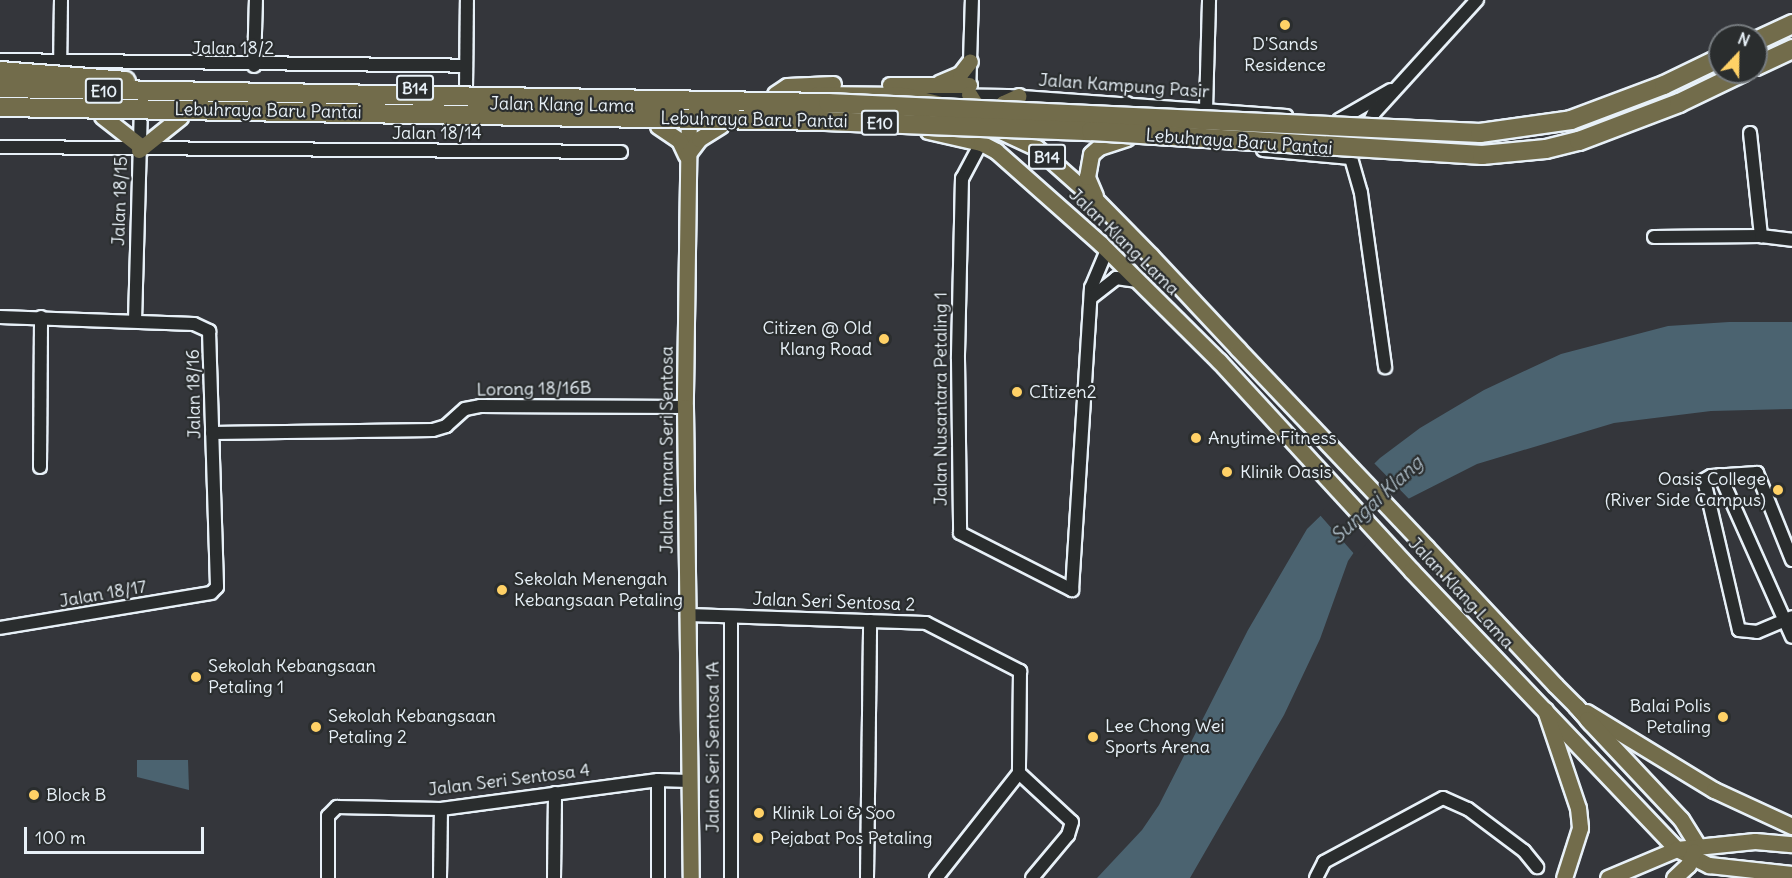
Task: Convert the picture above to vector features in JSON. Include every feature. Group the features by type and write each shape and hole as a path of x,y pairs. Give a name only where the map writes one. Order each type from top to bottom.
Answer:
{"highway":[{"path":"1768,35 1792,24"},
{"path":"1768,60 1792,48"},
{"name":"Lebuhraya Baru Pantai","path":"0,88 208,94 828,103 1480,134 1571,120 1664,85 1708,64"},
{"path":"0,70 112,79 208,94"},
{"name":"Lebuhraya Baru Pantai","path":"0,107 825,121 1091,131 1482,155 1546,149 1579,141 1679,103 1718,84"}],"main road":[{"path":"931,85 953,78 970,61"},
{"name":"Jalan Klang Lama","path":"0,77 141,83 905,95 934,100 1037,148 1097,201 1681,819 1694,852"},
{"path":"775,94 787,86 816,84 931,85 969,90 998,140 1111,245 1138,281"},
{"name":"Jalan Taman Seri Sentosa","path":"689,93 685,407 691,878"},
{"path":"989,126 1003,103 1019,96"},
{"name":"Jalan Klang Lama","path":"0,114 688,127 896,128 939,132 981,143 996,151 1075,219 1292,437 1408,566 1677,849"},
{"path":"102,116 139,147 180,117"},
{"path":"658,126 678,140 687,156 699,139 720,126"},
{"path":"1097,201 1087,177 1091,154 1099,147 1127,138"},
{"path":"1576,706 1714,790 1792,826"},
{"path":"1545,709 1578,808 1580,828 1564,878"},
{"path":"1674,878 1694,852 1755,841 1792,844"},
{"path":"1608,878 1677,849 1694,852 1725,868 1792,874"}],"street":[{"path":"59,81 61,0"},
{"path":"254,66 256,0"},
{"path":"466,89 467,0"},
{"path":"969,90 972,0"},
{"path":"1206,109 1209,0"},
{"path":"1385,367 1361,193 1351,158 1374,113 1477,0"},
{"name":"Jalan 18/2","path":"0,60 60,64 466,66"},
{"name":"Jalan 18/15","path":"135,321 141,83"},
{"path":"1339,120 1403,83"},
{"name":"Jalan Kampung Pasir","path":"905,95 969,90 1019,96 1339,120"},
{"path":"1127,103 1112,109 1108,125 1127,138 1351,158"},
{"path":"1339,120 1357,126 1361,138"},
{"path":"1750,133 1761,236"},
{"name":"Jalan Nusantara Petaling 1","path":"981,143 962,178 958,359 960,532 1072,590 1092,297"},
{"name":"Jalan 18/14","path":"0,147 621,152"},
{"path":"1654,237 1761,236 1792,240"},
{"path":"1092,297 1095,274 1107,250"},
{"path":"1092,297 1116,278 1138,281"},
{"name":"Jalan 18/16","path":"0,317 194,324 209,331 217,587 211,593"},
{"path":"40,467 41,317"},
{"name":"Lorong 18/16B","path":"212,433 433,430 446,426 465,409 480,406 685,407"},
{"path":"1787,619 1757,632 1739,630 1703,487 1704,480 1720,476 1758,473 1792,560"},
{"path":"1720,476 1787,619 1792,637"},
{"name":"Jalan 18/17","path":"0,628 211,593"},
{"name":"Jalan Seri Sentosa 2","path":"687,615 926,623 1020,670 1019,774"},
{"name":"Jalan Seri Sentosa 1A","path":"731,617 731,878"},
{"path":"867,878 870,621"},
{"path":"936,878 1019,774 1072,822 1068,835 1032,878"},
{"path":"658,780 658,878"},
{"name":"Jalan Seri Sentosa 4","path":"328,878 331,810 441,809 658,780 689,781"},
{"path":"554,878 555,793"},
{"path":"1316,878 1324,862 1443,798 1468,809 1524,851 1537,867"},
{"path":"440,878 441,809"}],"water":[{"name":"Sungai Klang","path":"1729,322 1792,322 1792,409 1711,411 1614,423 1477,464 1408,499 1359,545 1348,561 1320,639 1284,715 1190,878 1097,878 1142,830 1159,805 1248,630 1307,529 1380,458 1420,428 1484,390 1561,354 1668,326"},
{"path":"137,760 188,760 189,790 137,777"}],"pier":[{"path":"1372,461 1411,501 1383,524 1356,556 1319,514"}],"place":[{"name":"D'Sands Residence","path":"1285,25"},
{"name":"Citizen @ Old Klang Road","path":"884,339"},
{"name":"CItizen2","path":"1017,392"},
{"name":"Anytime Fitness","path":"1196,438"},
{"name":"Klinik Oasis","path":"1227,472"},
{"name":"Oasis College (River Side Campus)","path":"1778,490"},
{"name":"Sekolah Menengah Kebangsaan Petaling","path":"502,590"},
{"name":"Sekolah Kebangsaan Petaling 1","path":"196,677"},
{"name":"Balai Polis Petaling","path":"1723,717"},
{"name":"Sekolah Kebangsaan Petaling 2","path":"316,727"},
{"name":"Lee Chong Wei Sports Arena","path":"1093,737"},
{"name":"Block B","path":"34,795"},
{"name":"Klinik Loi & Soo","path":"759,813"},
{"name":"Pejabat Pos Petaling","path":"758,838"}]}
